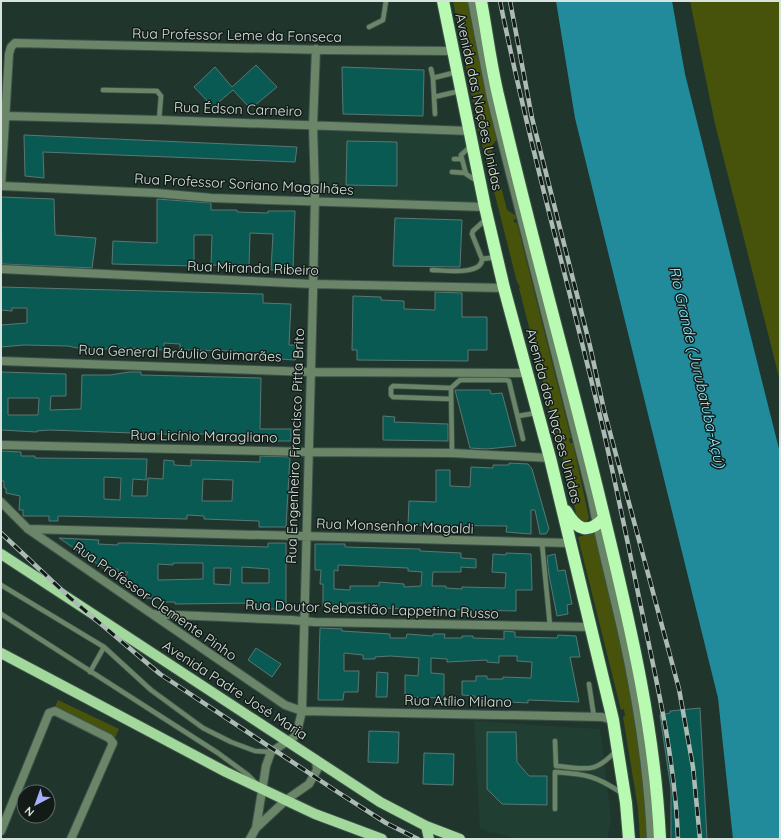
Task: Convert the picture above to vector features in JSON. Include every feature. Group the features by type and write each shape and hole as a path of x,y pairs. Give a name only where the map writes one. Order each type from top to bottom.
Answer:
{"highway":[{"name":"Avenida das Nações Unidas","path":"481,1 498,97 600,522 644,694 652,752 660,839"},
{"name":"Avenida das Nações Unidas","path":"445,4 452,51 486,212 504,288 562,505 570,544 613,720 625,796 629,839"},
{"path":"562,505 572,522 580,528 589,529 600,522"}],"main road":[{"name":"Avenida Padre José Maria","path":"1,554 289,741 380,802 426,826 460,839"},
{"path":"1,653 154,735 263,790 316,814 382,839"},
{"path":"426,826 429,839"}],"street":[{"path":"472,1 491,98 592,499 600,522 635,695 644,761 651,839"},
{"name":"Rua Professor Leme da Fonseca","path":"6,116 9,54 11,47 15,43 21,42 452,51"},
{"name":"Rua Engenheiro Francisco Pitta Brito","path":"271,752 278,746 289,741 297,732 302,711 314,201 313,125 316,49"},
{"path":"1,186 6,116"},
{"name":"Rua Édson Carneiro","path":"6,116 470,131"},
{"name":"Rua Professor Soriano Magalhães","path":"1,186 156,193 212,198 314,201 486,212"},
{"name":"Rua Miranda Ribeiro","path":"1,270 312,284 504,288"},
{"name":"Rua General Bráulio Guimarães","path":"1,361 310,372 527,373"},
{"name":"Rua Licínio Maragliano","path":"1,445 308,452 452,453 550,458"},
{"name":"Rua Professor Clemente Pinho","path":"1,502 28,529 285,705 302,711"},
{"name":"Rua Monsenhor Magaldi","path":"28,529 570,544"},
{"name":"Rua Doutor Sebastião Lappetina Russo","path":"152,614 303,622 591,627"},
{"path":"1,832 49,713 55,711 109,738 113,743 71,839"},
{"name":"Rua Atílio Milano","path":"302,711 594,717 613,720"},
{"path":"250,839 256,828 266,766 271,752"},
{"path":"256,828 286,800 309,784 317,770 316,759"}],"lane":[{"path":"369,27 383,20 386,1"},
{"path":"431,69 435,114"},
{"path":"433,78 457,72"},
{"path":"103,90 158,91 161,96 159,120"},
{"path":"434,97 461,90"},
{"path":"466,173 462,153 472,145"},
{"path":"454,159 462,159"},
{"path":"452,172 466,173 480,183"},
{"path":"432,270 471,270 478,267 482,259 472,234 473,230 486,212"},
{"path":"482,259 497,257"},
{"path":"451,399 393,397 391,395 390,388 393,386 451,388 460,380 506,380 510,385 523,439"},
{"path":"451,388 452,453"},
{"path":"518,416 538,413"},
{"path":"542,543 550,626"},
{"path":"1,585 104,647 151,690 203,728 231,742 255,751 271,752"},
{"path":"1,614 218,752 248,775 263,790"},
{"path":"90,672 104,647"},
{"path":"589,684 594,717"},
{"path":"555,741 555,809"},
{"path":"556,766 583,769 595,768 605,762 618,749"},
{"path":"555,772 595,777 625,796"}],"shaded area":[{"path":"313,125 470,137 485,207 314,201"},
{"path":"474,721 600,729 611,819 607,839 517,839 480,829"}],"green space":[{"path":"453,1 469,1 482,73 497,139 491,147 507,210 515,215 516,219 513,220 517,223 571,438 569,439 570,443 573,443 589,518 586,522 582,523 577,517 561,451 563,451 562,448 560,448 519,288 520,287 517,282 478,128"},
{"path":"690,1 780,1 780,381 715,124"},
{"path":"593,533 595,534 630,675 650,839 640,839 638,808 623,717 625,716 624,709 621,710 578,537"},
{"path":"58,700 119,729 115,738 54,709"}],"water":[{"name":"Rio Grande (Jurubatuba-Açú)","path":"556,1 672,1 685,74 780,453 780,839 733,839 718,698 575,118"}],"building":[{"path":"256,65 277,87 253,107 247,105 233,90 213,107 194,87 215,67 232,87"},
{"path":"342,67 424,70 423,116 343,114"},
{"path":"24,135 297,147 295,162 43,152 44,178 25,176"},
{"path":"347,141 397,142 397,186 346,185"},
{"path":"1,197 54,199 55,235 96,238 92,268 2,264"},
{"path":"157,199 211,203 211,210 237,210 237,212 268,213 268,211 295,211 293,270 271,270 273,234 250,233 249,266 211,265 212,235 194,235 194,266 112,264 113,241 157,243"},
{"path":"395,218 462,220 460,267 393,266"},
{"path":"1,287 263,294 263,303 291,304 289,345 297,345 298,357 295,360 263,358 263,354 236,353 236,351 180,350 180,344 164,343 164,350 108,347 108,349 82,349 68,346 24,345 1,347 1,325 27,323 27,308 12,308 12,311 1,310"},
{"path":"435,292 462,293 462,317 487,317 487,350 468,350 468,361 357,360 357,350 352,350 353,296 381,297 381,300 404,301 404,309 435,310"},
{"path":"1,372 66,374 66,396 51,396 50,410 81,409 82,375 110,375 141,372 141,375 261,378 260,429 291,429 291,441 269,441 269,437 206,434 189,435 49,430 37,432 1,430","holes":["8,398 39,398 38,415 8,415"]},
{"path":"455,390 490,390 491,394 502,393 516,446 487,449 470,448"},
{"path":"383,416 395,417 394,422 448,424 448,441 383,440"},
{"path":"1,451 21,452 21,456 35,456 35,458 147,459 146,480 133,479 132,496 147,496 148,478 163,479 164,460 174,461 174,465 191,466 191,460 260,462 260,456 290,457 286,527 259,527 259,521 204,519 204,516 187,515 187,519 58,516 58,521 49,521 49,516 23,516 23,510 19,510 20,496 6,493 4,481 1,481","holes":["104,477 121,478 120,500 104,499","203,479 233,480 232,501 202,501"]},
{"path":"509,463 528,464 532,469 549,529 546,534 540,534 535,510 531,510 531,534 506,532 507,526 408,525 409,501 436,502 436,470 450,470 450,486 470,487 471,467 493,468 493,465 509,465"},
{"path":"59,538 99,540 98,544 118,545 118,543 131,543 268,547 268,543 286,543 286,609 256,609 256,603 175,604 175,602 160,602 160,599 146,598 146,595 123,579 128,572 118,572 118,569 105,569","holes":["173,563 203,563 203,579 158,580 158,564 173,565","242,567 269,569 269,583 242,583","214,568 231,568 230,585 214,584"]},
{"path":"315,544 345,544 345,547 420,549 420,551 461,553 461,558 476,559 476,568 461,567 461,572 433,572 432,586 446,586 446,588 462,589 462,587 505,588 506,573 492,572 493,554 531,554 532,590 516,590 516,611 378,608 378,606 365,606 365,603 348,603 347,607 323,606 323,584 320,584 321,570 315,570","holes":["338,565 408,568 408,571 422,572 421,586 404,587 404,584 379,582 379,586 350,586 350,590 334,589 334,570 338,571"]},
{"path":"555,554 558,571 565,570 572,604 567,605 568,614 557,616 547,556"},
{"path":"320,628 390,634 390,638 406,638 407,634 433,636 433,634 445,634 444,638 462,638 462,636 473,636 473,638 504,639 504,631 515,632 515,637 557,638 558,635 576,636 580,657 570,657 579,702 528,700 528,703 475,700 475,696 462,695 462,681 476,681 476,676 487,676 487,679 503,679 503,677 531,678 532,662 517,661 517,656 499,656 499,663 487,662 487,660 447,662 447,659 431,658 431,673 444,674 444,698 405,697 405,675 418,676 419,658 390,656 375,657 375,659 363,659 363,655 344,653 344,671 359,671 358,692 344,692 343,700 318,700"},
{"path":"256,648 281,664 272,677 248,660"},
{"path":"377,672 388,673 387,697 376,697"},
{"path":"700,708 707,839 671,839 671,789 660,715 670,713 670,711"},
{"path":"369,731 399,732 398,763 368,762"},
{"path":"487,732 516,732 517,762 529,776 547,776 547,805 502,804 487,789"},
{"path":"424,753 454,754 453,785 423,784"}],"railway":[{"path":"500,1 523,104 599,412 619,500 663,713 673,776 678,839"},
{"path":"510,1 532,118 590,346 604,410 679,689 693,767 700,839"},
{"path":"1,533 69,597 160,674 386,823 418,839"}]}
